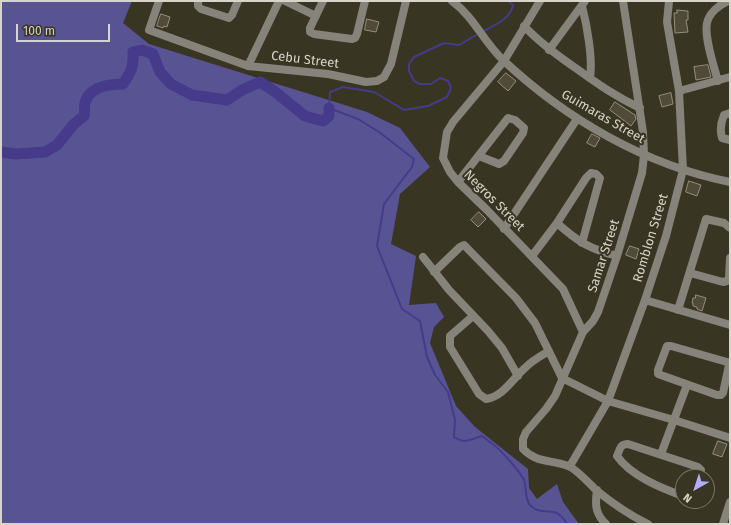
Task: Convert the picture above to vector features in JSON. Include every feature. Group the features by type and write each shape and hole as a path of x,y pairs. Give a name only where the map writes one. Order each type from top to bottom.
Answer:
{"street":[{"name":"Cebu Street","path":"159,1 148,30 248,66 322,73 366,82 377,81 384,77 391,64 406,1"},
{"path":"198,1 198,6 201,9 229,18 238,1"},
{"path":"248,66 279,1"},
{"path":"285,1 316,16"},
{"path":"323,1 310,28 310,32 314,34 352,38 357,34 364,1"},
{"name":"Guimaras Street","path":"452,1 468,14 492,50 536,89 577,119 644,155 683,170 730,182"},
{"name":"Negros Street","path":"540,1 504,61 453,122 447,132 443,158 450,172 458,182 563,289 583,332"},
{"name":"Samar Street","path":"570,466 530,456 523,449 523,439 526,432 555,396 583,332 593,321 598,312 617,256 642,173 644,155 643,132 623,1"},
{"name":"Romblon Street","path":"570,466 608,401 645,300 666,236 683,170 679,91 667,22 669,1"},
{"path":"718,82 706,35 707,23 711,14 720,5 728,1"},
{"path":"549,50 584,4"},
{"path":"584,4 592,68 590,78"},
{"path":"524,26 549,50 618,98 640,108"},
{"path":"679,91 718,82 730,77"},
{"path":"730,113 724,116 722,120 720,134 722,138 730,140"},
{"path":"458,182 508,118 516,120 524,128 523,133 504,160 499,164 479,156"},
{"path":"504,228 577,119"},
{"path":"532,256 557,223 586,178 591,173 596,174 600,178 582,243"},
{"path":"678,310 706,219 724,224 730,228"},
{"path":"557,223 582,243 600,252 617,256"},
{"path":"434,272 464,245 516,298 535,323 562,378 608,401 730,438"},
{"path":"423,257 449,290 502,348 518,376"},
{"path":"690,273 723,282 727,281 729,278 730,258"},
{"path":"645,300 730,326"},
{"path":"473,316 450,336 450,348 479,394 486,399 494,398 518,376 525,367 549,351"},
{"path":"667,346 727,362 729,365 723,393 721,395 687,385 658,374 658,370 667,346"},
{"path":"661,454 687,385"},
{"path":"675,493 644,479 621,461 617,456 620,446 624,444 661,454 698,467 699,469"},
{"path":"570,466 611,502 637,519 648,524"},
{"path":"597,490 595,504 598,515 606,524"},
{"path":"723,524 730,502"}],"shaded area":[{"path":"1,1 132,1 123,23 149,44 367,112 400,128 430,167 400,194 391,244 416,256 409,305 436,303 444,317 434,327 430,343 456,406 475,427 528,469 529,488 537,499 557,484 563,502 579,524 1,524"}],"building":[{"path":"677,10 688,11 688,20 686,20 688,32 675,33 674,13 677,13"},
{"path":"161,14 170,17 167,27 164,26 163,28 157,26"},
{"path":"367,19 379,22 376,32 365,30"},
{"path":"708,65 711,77 696,80 694,67"},
{"path":"506,73 516,81 508,91 498,82"},
{"path":"671,93 673,104 662,107 659,96"},
{"path":"615,102 635,115 636,119 631,126 610,110"},
{"path":"592,134 600,138 595,147 587,143"},
{"path":"689,181 701,185 697,196 686,192"},
{"path":"479,212 486,219 478,227 471,220"},
{"path":"630,246 639,249 636,259 626,255"},
{"path":"696,295 706,298 702,311 693,306 693,298 695,298"},
{"path":"718,441 727,444 722,457 713,454"}],"waterway":[{"path":"482,32 501,22 509,14 513,5 508,1"},
{"path":"478,34 459,45 444,43 414,57 409,64 409,71 414,81 420,84 431,84 440,78 448,81 451,88 447,97 428,106 404,110 374,92 343,87 330,92 329,108 358,119 379,132 414,159 412,167 384,204 377,246 402,309 420,321 427,357 435,375 448,392 455,420 454,437 465,441 482,436 494,445 506,456 524,480 527,501 531,506 540,511 558,514 567,524"},
{"path":"1,152 16,154 45,152 57,145 74,124 84,116 85,103 91,93 106,86 123,84 131,69 133,52 142,50 153,54 160,72 171,84 192,95 227,100 242,90 260,82 274,91 305,116 323,121 329,116 329,108"}]}
